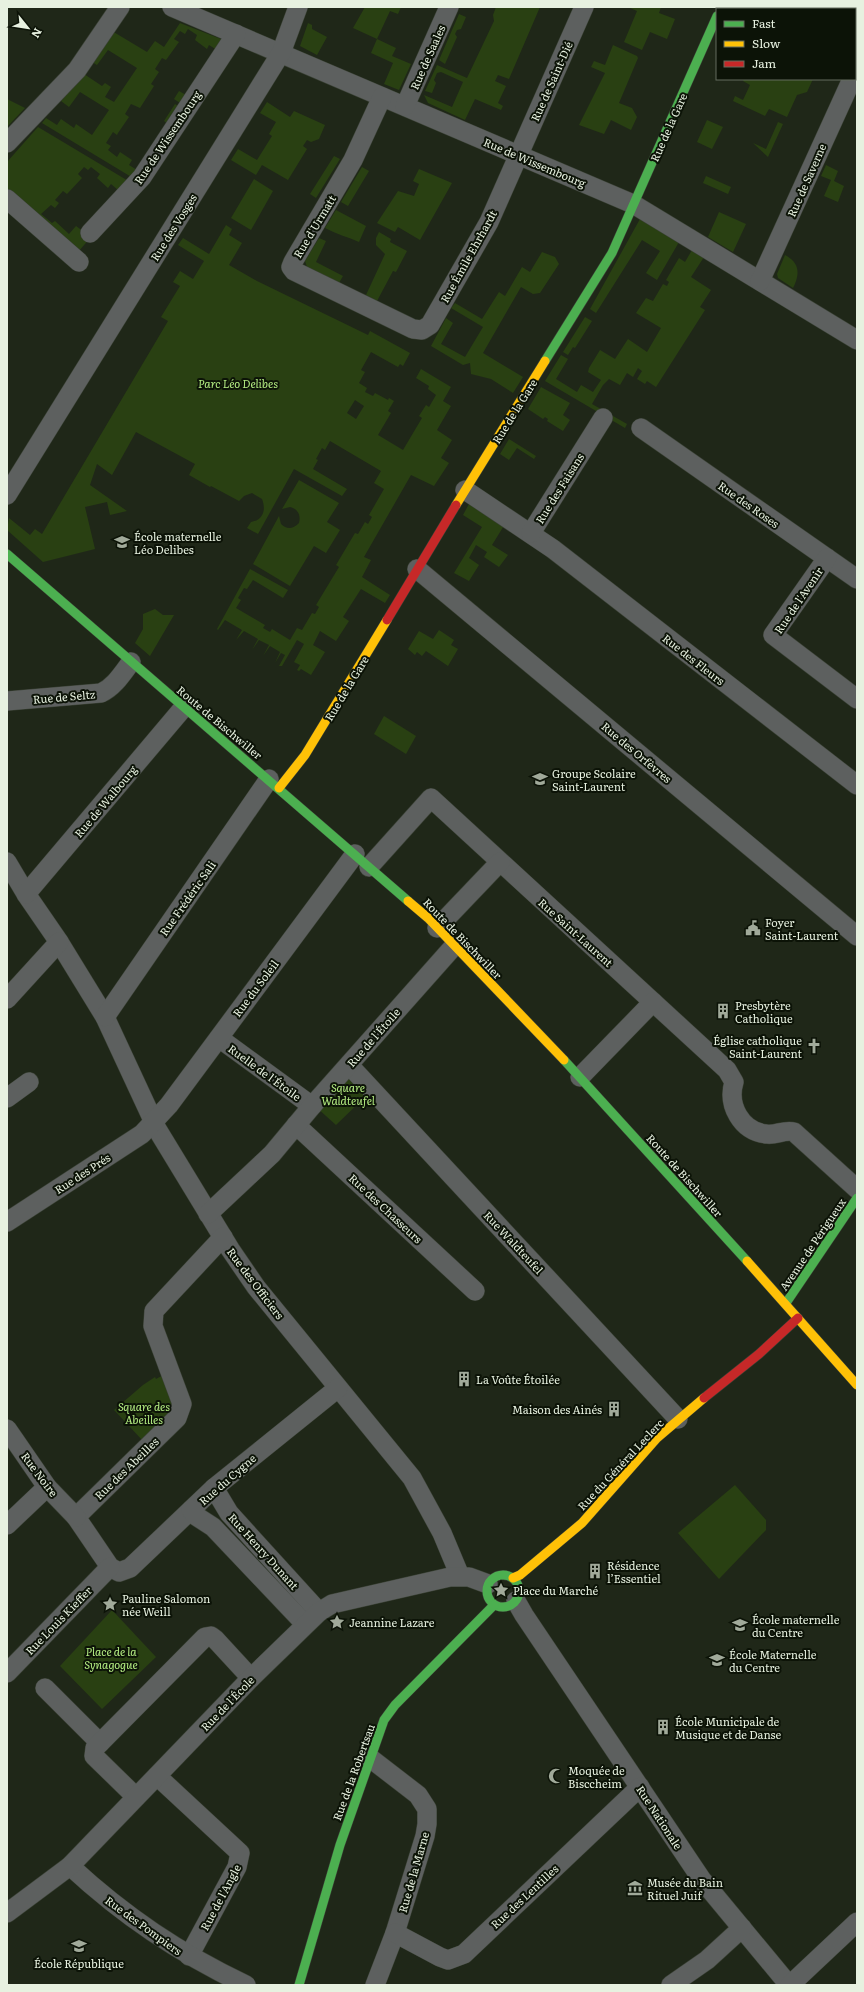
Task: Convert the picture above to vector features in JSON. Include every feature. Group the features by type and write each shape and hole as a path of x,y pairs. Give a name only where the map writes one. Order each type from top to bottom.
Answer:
{"street":[{"path":"7,143 78,70 120,7"},
{"name":"Rue de Wissembourg","path":"172,7 633,204 857,340"},
{"name":"Rue des Vosges","path":"7,495 281,53 298,7"},
{"name":"Rue de Saales","path":"405,106 449,7"},
{"name":"Rue de Saint-Dié","path":"518,156 584,7"},
{"name":"Rue de la Gare","path":"274,784 305,755 465,490 612,253 716,18"},
{"name":"Rue de Wissembourg","path":"90,233 142,177 236,34"},
{"name":"Rue de Saverne","path":"760,281 852,80"},
{"name":"Rue d'Urmatt","path":"382,97 353,160 292,262 291,267 294,271 413,329 422,330"},
{"name":"Rue Émile Ehrhardt","path":"422,330 430,325 489,222 518,156"},
{"path":"7,199 79,262"},
{"name":"Rue des Faisans","path":"465,490 531,533 603,418"},
{"name":"Rue des Roses","path":"641,428 857,579"},
{"name":"Rue des Vosges","path":"7,474 40,444"},
{"name":"Rue des Fleurs","path":"531,533 857,785"},
{"name":"Route de Bischwiller","path":"7,554 370,867 437,928 580,1077 786,1304 857,1385"},
{"name":"Rue de l'Avenir","path":"827,558 772,635 857,699"},
{"name":"Rue des Orfèvres","path":"417,569 857,936"},
{"name":"Rue de Seltz","path":"7,701 101,693 108,690 115,683 131,662"},
{"name":"Rue de Walbourg","path":"26,894 184,707"},
{"name":"Rue Frédéric Sali","path":"105,1018 274,784"},
{"name":"Rue Saint-Laurent","path":"370,867 431,798 727,1070 734,1082 731,1092 732,1106 746,1125 765,1134 775,1135 788,1130 794,1132 857,1189"},
{"name":"Rue du Soleil","path":"154,1121 169,1105 355,854"},
{"name":"Rue des Officiers","path":"7,862 26,894 59,942 105,1018 157,1129 208,1214 256,1287 412,1478 442,1533 460,1576"},
{"path":"437,928 500,862"},
{"path":"7,999 59,942"},
{"name":"Rue de l'Étoile","path":"208,1214 272,1154 312,1106 454,946"},
{"path":"580,1077 653,1002"},
{"name":"Ruelle de l'Étoile","path":"218,1038 312,1106"},
{"name":"Rue Waldteufel","path":"349,1065 678,1419"},
{"path":"7,1098 29,1082"},
{"name":"Rue des Prés","path":"7,1222 142,1134 154,1121"},
{"name":"Rue des Chasseurs","path":"296,1125 475,1291"},
{"name":"Avenue de Périgueux","path":"786,1304 857,1198"},
{"name":"Rue des Abeilles","path":"76,1517 177,1418 182,1404 153,1326 154,1311 223,1237"},
{"name":"Rue du Général Leclerc","path":"514,1578 520,1575 582,1523 652,1444 678,1419 759,1354 798,1318"},
{"name":"Rue du Cygne","path":"114,1570 130,1568 214,1488 338,1388"},
{"name":"Rue Noire","path":"7,1429 47,1487 76,1517"},
{"path":"7,1526 47,1487"},
{"name":"Rue Henry Dunant","path":"214,1488 229,1513 319,1612"},
{"name":"Rue Henry Dunant","path":"191,1510 196,1516 213,1527 305,1624"},
{"path":"76,1517 114,1570"},
{"name":"Rue Louis Kieffer","path":"7,1672 114,1570"},
{"path":"501,1575 514,1578 519,1590 516,1601 508,1607 499,1607 490,1602 486,1593 488,1584 496,1576 501,1575"},
{"name":"Rue de l'École","path":"7,1914 70,1866 251,1678 319,1612 332,1604 432,1580 460,1576 488,1584"},
{"name":"Rue Nationale","path":"516,1601 702,1880 789,1985"},
{"name":"Rue de la Robertsau","path":"299,1985 331,1873 370,1758 388,1712 494,1605"},
{"path":"136,1797 94,1756 95,1748 100,1742 205,1637 211,1636 215,1638 251,1678"},
{"path":"45,1688 100,1742"},
{"name":"Rue de la Marne","path":"370,1758 418,1795 423,1801 428,1816 425,1836 395,1933 375,1985"},
{"name":"Rue de l'Angle","path":"157,1776 240,1853 237,1867 188,1956"},
{"name":"Rue des Lentilles","path":"395,1933 448,1960 464,1954 640,1787"},
{"name":"Rue des Pompiers","path":"70,1866 139,1924 188,1956 246,1985"},
{"path":"789,1985 857,1922"},
{"path":"671,1985 707,1960 742,1928"}],"green space":[{"path":"365,7 401,7 398,14 390,11 377,39 353,28"},
{"path":"496,7 540,7 509,79 498,75 495,81 506,86 498,103 503,106 501,110 475,99 465,120 428,103 424,95 452,107 463,82 441,72 437,73 434,80 436,83 432,93 425,91 437,65 467,78 494,21 493,15"},
{"path":"628,7 661,7 659,13 675,19 667,39 650,32 642,50 624,42 637,11"},
{"path":"459,14 466,17 461,29 457,30 455,34 457,37 445,64 439,60"},
{"path":"180,23 226,41 183,105 174,99 179,91 186,95 217,50 209,45 207,49 195,40 197,35 188,29 185,34 180,31 174,39 179,42 166,60 162,58 155,69 159,72 151,84 154,86 140,108 131,104 125,114 129,117 117,135 113,132 106,143 111,146 108,150 117,157 120,152 132,160 129,165 137,170 168,124 164,121 175,104 181,108 133,178 42,123 46,118 57,125 61,119 74,128 76,124 92,135 109,110 80,92 69,107 61,101 84,74 102,86 105,83 111,87 105,97 114,102 137,68 108,50 97,65 92,62 112,31 147,52 155,41 164,47"},
{"path":"308,23 312,25 312,29 327,37 317,55 300,46"},
{"path":"377,39 396,48 392,56 411,64 399,90 384,84 393,63 371,53"},
{"path":"613,45 637,56 638,58 619,103 632,108 637,117 631,130 611,120 604,134 579,125 605,73 591,67 594,61 605,65"},
{"path":"813,80 807,92 797,95 787,117 769,109 765,116 733,101 735,96 743,100 750,85 743,81"},
{"path":"7,99 25,108 7,127"},
{"path":"267,102 290,117 294,111 325,125 319,139 311,142 307,140 303,146 307,149 288,180 262,165 256,175 231,160 238,149 257,160 272,136 269,134 276,122 260,113"},
{"path":"707,120 723,127 712,149 697,142"},
{"path":"778,122 783,124 768,157 753,143 766,149"},
{"path":"38,127 130,182 118,190 111,184 108,188 97,178 100,174 91,167 88,170 84,167 78,174 82,178 67,194 63,191 55,200 59,203 55,208 51,205 41,214 52,223 55,221 69,234 76,226 91,237 78,252 7,190 7,162"},
{"path":"334,156 340,159 316,198 310,194"},
{"path":"826,165 838,171 834,181 844,186 838,202 824,196 831,180 821,176"},
{"path":"362,167 369,171 348,206 341,202"},
{"path":"419,169 452,183 420,240 398,227 395,232 377,223 398,191 414,196 419,184 413,181"},
{"path":"706,176 731,187 728,194 703,183"},
{"path":"254,179 273,191 251,230 231,218"},
{"path":"336,210 366,226 359,242 325,228"},
{"path":"719,212 746,224 733,252 708,237"},
{"path":"640,219 679,242 657,280 646,273 660,251 642,240 596,313 590,309"},
{"name":"Parc Léo Delibes","path":"226,225 232,229 229,235 242,243 229,265 257,281 368,335 370,331 410,353 403,366 400,364 398,367 371,352 361,370 365,372 359,383 367,388 365,392 373,396 375,393 388,400 389,398 394,401 388,411 391,413 378,435 403,450 422,418 419,416 426,405 429,407 436,395 428,389 429,386 416,378 421,369 451,387 443,401 451,406 437,430 452,440 441,458 449,463 434,486 411,475 364,557 371,560 362,577 390,595 385,603 361,589 343,617 349,621 336,641 320,631 313,645 325,652 311,675 301,669 299,671 297,670 300,665 294,662 304,644 297,640 282,666 279,666 285,655 281,653 275,663 280,652 270,646 263,656 269,645 259,640 252,650 258,639 244,631 236,640 242,630 225,620 218,630 217,629 250,569 288,590 283,598 253,580 247,589 244,588 238,598 241,600 236,608 265,625 263,628 270,632 272,629 290,640 297,628 302,630 312,613 315,614 319,607 316,605 339,567 336,565 355,533 358,534 365,522 368,524 372,517 369,515 384,489 374,483 381,471 330,441 325,450 322,448 313,469 347,489 342,496 294,469 258,534 247,528 251,522 259,519 263,514 264,507 262,499 252,493 244,496 239,501 211,486 210,487 189,475 195,464 136,432 112,475 97,464 90,485 127,511 110,515 107,502 85,507 95,549 43,562 7,530 9,518 30,535 35,529 42,534 168,321 161,317 180,286 173,282 180,271 193,279 204,261 178,245 183,238 209,254","holes":["355,400 364,406 356,419 347,413"]},
{"path":"379,232 391,239 390,242 407,251 396,272 393,271 377,301 366,295 385,254 376,245 376,238"},
{"path":"319,238 326,241 316,262 343,276 339,283 307,267 305,261"},
{"path":"692,250 704,257 691,277 711,290 700,307 705,310 656,387 647,381 645,384 637,379 642,371 638,368 633,377 627,373 620,385 609,379 603,385 592,404 627,424 625,428 545,381 561,355 568,359 556,379 577,392 581,385 593,392 601,380 588,372 600,350 615,359 628,339 647,352 661,328 636,313 646,298 653,301 663,284 667,286 669,282 666,280 679,258 685,262"},
{"path":"542,252 555,257 559,264 540,293 533,294 521,287 483,353 523,377 513,393 491,379 471,374 470,363 463,365 431,346 446,318 453,323 441,344 465,357 483,327 451,308 455,303 482,319 499,292 505,296 522,267 530,272"},
{"path":"785,255 794,262 797,269 798,274 793,288 778,278 777,274"},
{"path":"585,317 592,321 575,348 573,347 568,355 563,352"},
{"path":"541,387 570,403 563,415 570,420 563,431 547,421 548,419 545,417 543,419 528,409"},
{"path":"509,439 536,456 534,459 517,448 509,460 500,454"},
{"path":"299,480 339,503 327,522 340,530 326,553 314,546 290,586 253,564 279,516 281,524 288,528 292,528 299,523 299,515 295,509 290,507 282,509"},
{"path":"470,502 505,524 492,545 508,555 499,567 484,557 487,552 476,545 469,558 479,565 469,581 454,573 482,527 463,515"},
{"path":"155,609 163,615 174,615 150,656 135,643 143,629 143,614"},
{"path":"439,630 454,640 451,645 458,649 448,666 426,651 422,656 417,652 415,655 408,649 419,631 433,639"},
{"path":"384,716 416,736 406,754 374,734"},
{"name":"Square Waldteufel","path":"348,1073 368,1094 336,1125 316,1107"},
{"name":"Square des Abeilles","path":"165,1374 172,1398 172,1410 144,1442 114,1410 143,1385 155,1377 156,1379"},
{"path":"735,1485 766,1520 766,1530 719,1579 678,1533"},
{"name":"Place de la Synagogue","path":"112,1610 156,1657 102,1709 60,1666"}],"traffic: fast":[{"path":"545,361 612,253 716,18"},
{"path":"7,554 408,901"},
{"path":"564,1060 747,1261"},
{"path":"786,1303 857,1198"},
{"path":"500,1575 506,1575 516,1582 519,1591 518,1597 512,1604 506,1607 500,1607 490,1600 487,1594 487,1588 494,1578 500,1575"},
{"path":"299,1985 340,1845 384,1720 395,1705 494,1605"}],"traffic: slow":[{"path":"456,505 545,361"},
{"path":"279,788 305,755 387,620"},
{"path":"408,901 428,918 564,1060"},
{"path":"747,1261 857,1385"},
{"path":"513,1578 520,1575 582,1523 657,1438 704,1398"}],"traffic: jam":[{"path":"387,620 456,505"},
{"path":"704,1398 759,1354 798,1318"}],"place":[{"name":"École maternelle Léo Delibes","path":"122,542"},
{"name":"Groupe Scolaire Saint-Laurent","path":"540,779"},
{"name":"Foyer Saint-Laurent","path":"753,928"},
{"name":"Presbytère Catholique","path":"723,1011"},
{"name":"Église catholique Saint-Laurent","path":"814,1046"},
{"name":"La Voûte Étoilée","path":"464,1379"},
{"name":"Maison des Ainés","path":"614,1409"},
{"name":"Résidence l’Essentiel","path":"595,1571"},
{"name":"Place du Marché","path":"501,1590"},
{"name":"Pauline Salomon née Weill","path":"110,1604"},
{"name":"Jeannine Lazare","path":"337,1622"},
{"name":"École maternelle du Centre","path":"740,1625"},
{"name":"École Maternelle du Centre","path":"717,1660"},
{"name":"École Municipale de Musique et de Danse","path":"663,1727"},
{"name":"Moquée de Bisccheim","path":"556,1776"},
{"name":"Musée du Bain Rituel Juif","path":"635,1888"},
{"name":"École République","path":"79,1946"}]}
